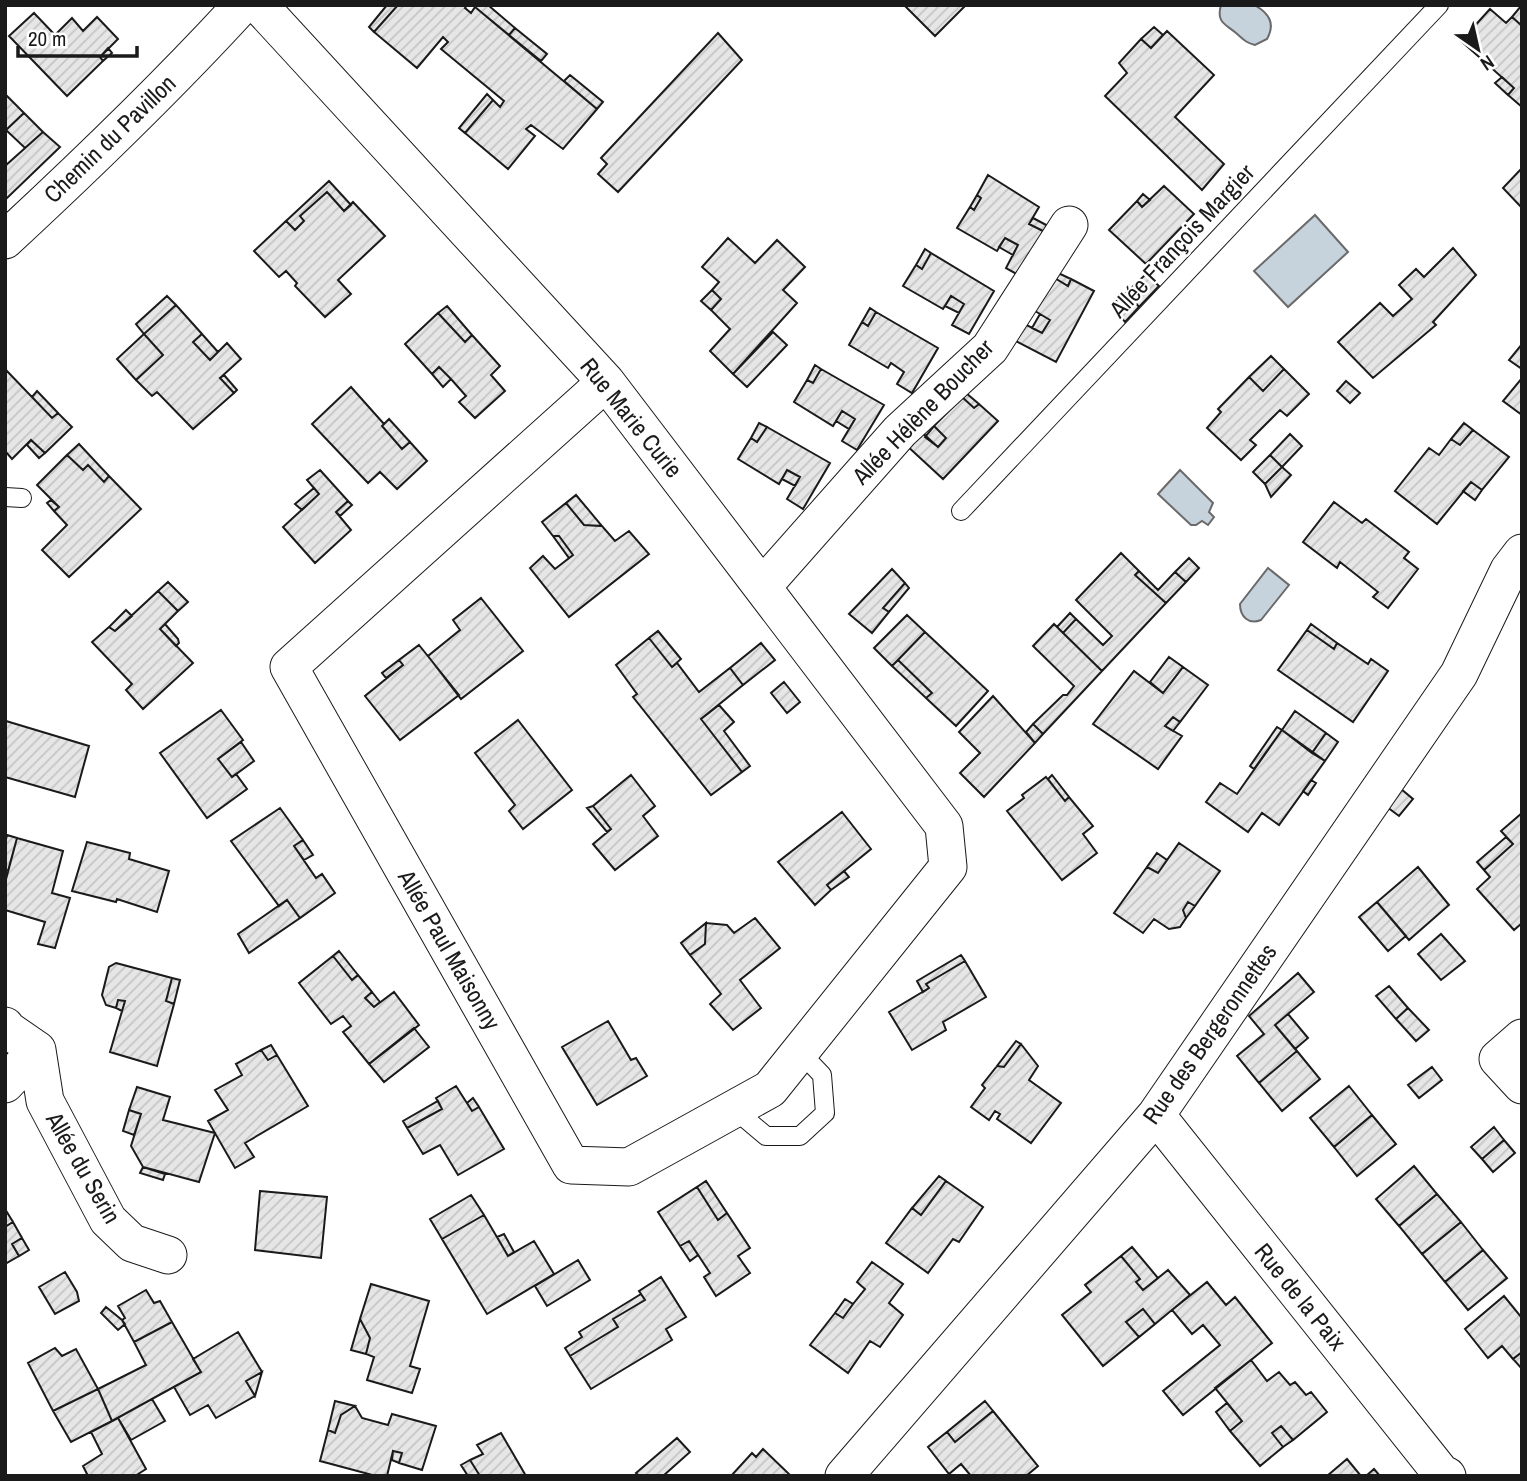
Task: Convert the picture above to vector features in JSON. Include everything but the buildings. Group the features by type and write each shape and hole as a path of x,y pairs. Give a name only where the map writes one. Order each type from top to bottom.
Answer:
{"street":[{"name":"Chemin du Pavillon","path":"5,240 119,133 243,5"},
{"name":"Rue Marie Curie","path":"259,5 606,382 944,826 948,867"},
{"name":"Allée Hélène Boucher","path":"762,587 900,431 990,348 1069,225"},
{"name":"Allée Paul Maisonny","path":"606,382 289,667 571,1165 629,1167 769,1089 948,867"},
{"name":"Rue des Bergeronnettes","path":"849,1474 1156,1115 1459,674 1509,569 1522,553"},
{"path":"5,1026 37,1050 5,1084"},
{"path":"1522,1038 1498,1059 1522,1086"},
{"name":"Allée du Serin","path":"37,1050 45,1101 108,1220 132,1243 167,1255"},
{"name":"Rue de la Paix","path":"1156,1115 1441,1474 1447,1476"}],"lane":[{"name":"Allée François Margier","path":"961,511 1439,5"},
{"path":"734,1109 766,1136 800,1136 825,1113 822,1075 800,1052"}],"shaded area":[{"path":"1221,5 1249,5 1261,9 1268,16 1271,25 1267,39 1255,45 1245,41 1222,22"},
{"path":"1315,215 1348,252 1288,307 1254,271"},
{"path":"1180,470 1213,503 1209,512 1214,517 1208,525 1202,521 1191,525 1158,494"},
{"path":"1268,568 1289,585 1261,620 1249,621 1242,613 1240,604"}]}
